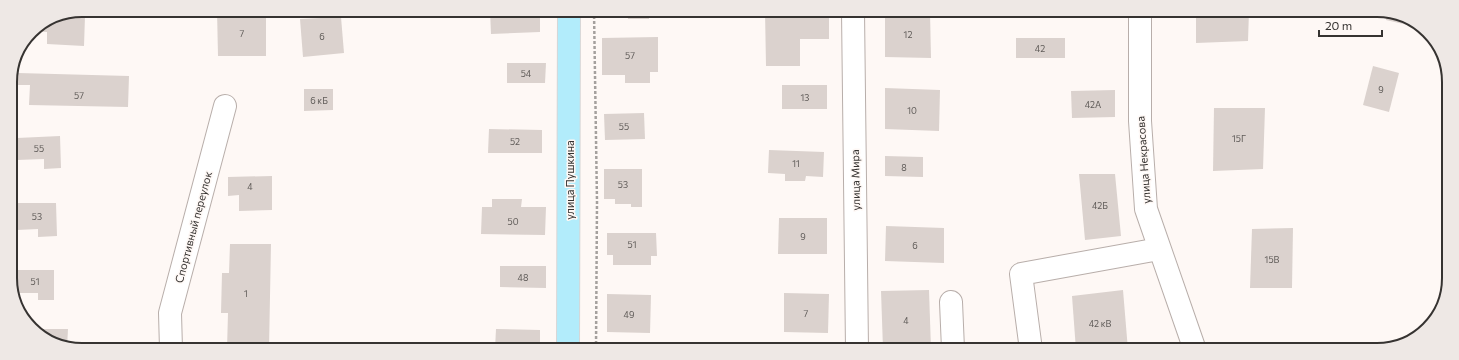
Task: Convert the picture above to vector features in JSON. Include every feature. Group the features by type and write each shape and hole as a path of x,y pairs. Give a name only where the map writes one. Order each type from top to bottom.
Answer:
{"main road":[{"name":"улица Пушкина","path":"568,343 569,17"}],"street":[{"name":"улица Мира","path":"853,17 857,343"},
{"name":"улица Некрасова","path":"1140,17 1140,121 1146,209 1192,343"},
{"name":"Спортивный переулок","path":"171,343 170,313 225,106"},
{"path":"1030,343 1021,274 1159,248"},
{"path":"952,302 953,343"}],"path":[{"path":"594,17 597,202 596,343"}],"building":[{"path":"85,17 84,46 47,44 47,32 41,32 57,22 69,18"},
{"path":"217,17 266,17 266,56 218,56"},
{"path":"341,17 344,53 303,57 300,19"},
{"path":"490,17 540,17 540,32 491,34"},
{"path":"628,17 649,17 649,19 628,19"},
{"path":"765,17 829,17 829,39 800,39 800,66 766,66"},
{"path":"885,17 930,17 931,58 885,57"},
{"path":"1196,17 1249,17 1248,41 1196,43"},
{"path":"1387,18 1390,18 1408,25 1386,20"},
{"path":"658,37 658,72 650,72 650,83 625,83 625,75 602,75 602,38"},
{"path":"1016,38 1065,38 1065,58 1016,58"},
{"path":"507,63 546,63 545,83 507,83"},
{"path":"1373,66 1399,73 1389,112 1363,105"},
{"path":"18,73 129,76 128,107 29,105 30,85 18,85"},
{"path":"782,85 827,85 827,109 782,109"},
{"path":"885,88 940,90 939,131 885,129"},
{"path":"304,89 333,89 333,110 304,111"},
{"path":"1115,90 1115,117 1072,118 1071,91"},
{"path":"1214,108 1265,108 1263,169 1213,171"},
{"path":"644,113 645,139 605,140 604,114"},
{"path":"489,129 542,130 542,153 488,153"},
{"path":"60,136 61,168 44,169 44,159 17,160 17,138"},
{"path":"769,150 824,152 823,177 806,176 805,181 785,181 785,174 768,173"},
{"path":"885,156 923,157 923,177 885,176"},
{"path":"604,169 642,169 642,207 631,207 631,204 615,204 615,199 604,199"},
{"path":"1079,174 1115,174 1121,236 1085,240"},
{"path":"272,176 272,210 239,211 239,195 228,196 228,177"},
{"path":"492,199 522,199 521,207 546,207 545,235 481,234 482,207 492,207"},
{"path":"17,203 56,203 57,236 38,237 38,229 17,230"},
{"path":"779,218 827,218 827,254 778,254"},
{"path":"886,226 944,228 944,263 885,261"},
{"path":"1293,228 1292,288 1250,288 1252,229"},
{"path":"607,233 656,233 657,256 651,256 651,265 613,265 613,255 607,255"},
{"path":"230,244 271,244 269,343 227,343 228,313 221,313 222,273 229,273"},
{"path":"500,266 546,266 546,288 500,287"},
{"path":"17,270 54,270 54,300 38,300 38,293 18,293"},
{"path":"929,290 931,343 883,343 881,291"},
{"path":"1123,290 1127,343 1075,343 1072,296"},
{"path":"784,293 829,294 828,333 784,332"},
{"path":"607,294 651,295 650,333 607,332"},
{"path":"42,329 68,329 67,341 57,338"},
{"path":"496,329 540,330 540,343 495,343"}]}
